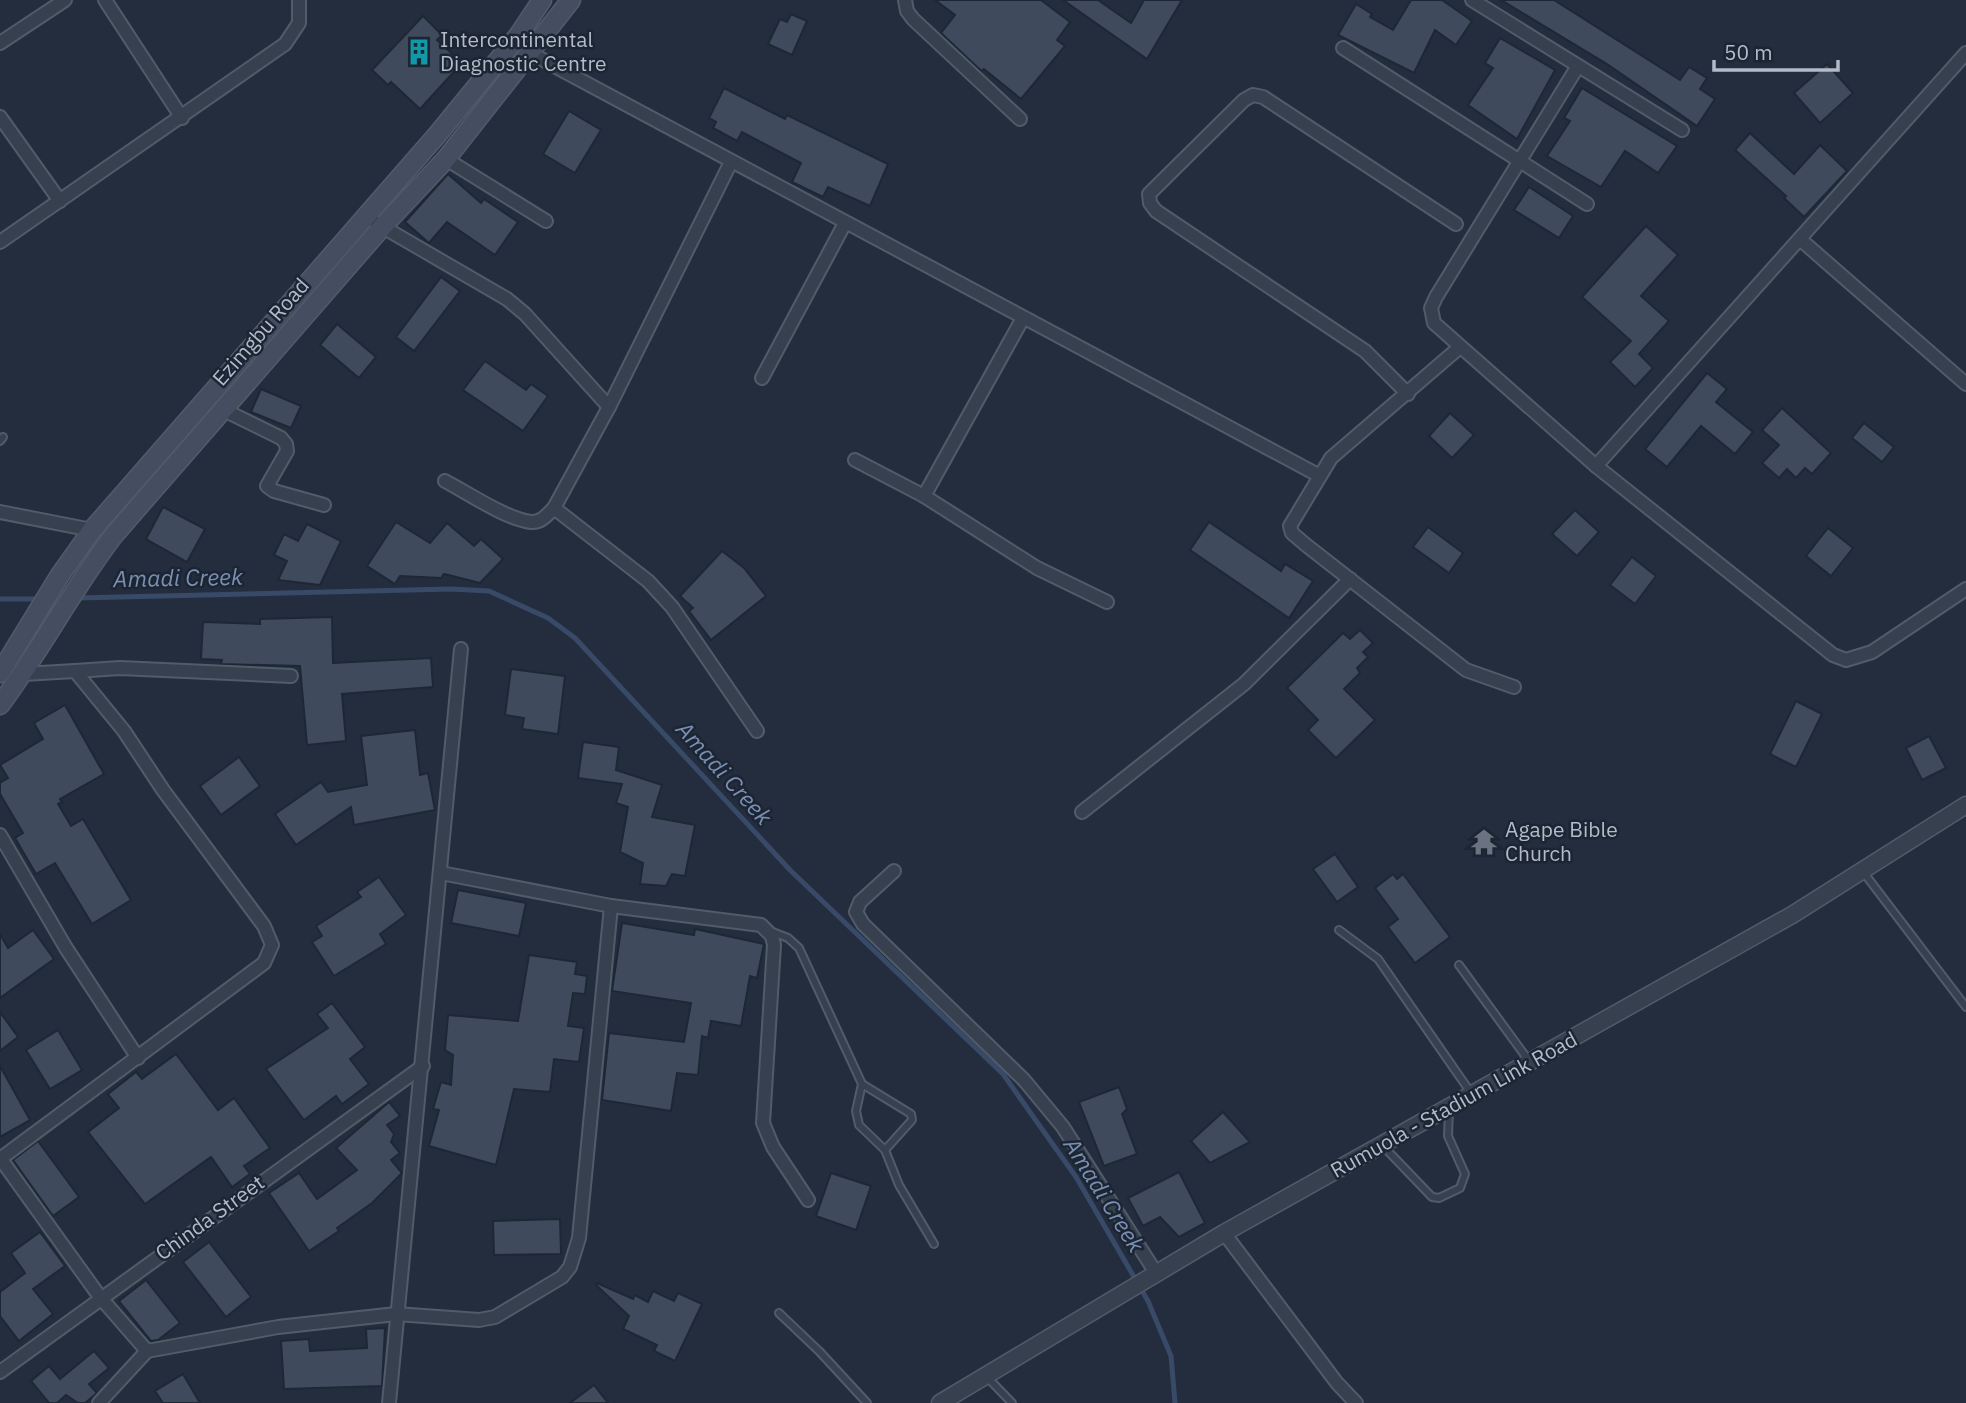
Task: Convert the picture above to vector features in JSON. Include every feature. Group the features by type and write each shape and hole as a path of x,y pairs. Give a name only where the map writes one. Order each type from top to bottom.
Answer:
{"main road":[{"name":"Ezimgbu Road","path":"0,673 60,575 92,530 491,70 542,0"},
{"name":"Ezimgbu Road","path":"0,705 23,674 83,576 114,535 383,226 446,159 571,0"}],"street":[{"path":"0,43 65,0"},
{"path":"105,0 182,118"},
{"path":"0,242 285,44 299,23 299,0"},
{"path":"905,0 907,11 913,19 1020,119"},
{"path":"1472,0 1490,5 1578,66 1682,130"},
{"path":"1343,48 1587,204"},
{"path":"530,53 1318,475"},
{"path":"1596,466 1966,53"},
{"path":"1578,66 1431,308 1434,323 1596,466 1833,655 1846,660 1872,652 1966,589"},
{"path":"1408,394 1364,351 1156,211 1150,203 1149,194 1244,100 1253,95 1263,97 1456,224"},
{"path":"0,117 60,201"},
{"path":"446,159 546,222"},
{"path":"445,481 501,511 531,522 541,520 554,508 609,407 732,162"},
{"path":"363,218 383,226 508,299 525,314 609,407"},
{"path":"762,378 845,223"},
{"path":"1801,240 1966,384"},
{"path":"924,496 1023,318"},
{"path":"1460,346 1408,394 1331,458 1318,475 1290,526 1292,533 1466,670 1514,687"},
{"path":"224,410 281,438 286,444 286,451 268,486 274,491 324,505"},
{"path":"855,460 924,496 1037,568 1107,602"},
{"path":"554,508 648,581 671,607 757,731"},
{"path":"0,512 92,530"},
{"path":"1082,812 1244,684 1350,579"},
{"path":"389,1403 461,649"},
{"path":"23,674 120,668 291,676"},
{"path":"75,671 124,731 163,790 264,926 272,945 264,963 0,1158 100,1297 147,1350"},
{"name":"Rumuola - Stadium Link Road","path":"940,1403 1224,1233 1792,915 1966,805"},
{"path":"0,835 66,947 138,1058"},
{"path":"894,871 860,902 856,912 863,924 1024,1080 1070,1137 1152,1275"},
{"path":"441,873 611,906 761,925 767,930 774,945 764,1123 773,1147 808,1200"},
{"path":"99,1403 147,1350 278,1327 396,1314 479,1320 495,1317 546,1288 570,1267 579,1238 611,906"},
{"name":"Chinda Street","path":"0,1372 422,1066"},
{"path":"1224,1233 1337,1383 1356,1403"}],"lane":[{"path":"1863,871 1966,1007"},
{"path":"767,930 789,938 799,948 862,1084 911,1114 912,1120 908,1127 885,1150"},
{"path":"1339,930 1378,958 1472,1095"},
{"path":"1459,965 1530,1063"},
{"path":"862,1084 856,1118 885,1150 899,1185 934,1244"},
{"path":"1382,1145 1432,1197 1439,1198 1461,1188 1465,1174 1448,1136 1449,1108"},
{"path":"779,1313 867,1403"},
{"path":"986,1376 1012,1403"}],"building":[{"path":"935,0 1041,0 1070,22 1057,40 1065,46 1021,99 984,69 982,71 977,67 941,33 955,15"},
{"path":"1063,0 1098,0 1131,23 1144,0 1182,0 1147,59"},
{"path":"1411,0 1442,0 1472,21 1456,45 1435,30 1414,73 1338,35 1356,4 1372,14 1370,17 1393,30"},
{"path":"1501,0 1554,0 1680,80 1689,67 1707,78 1700,89 1715,99 1697,126 1607,64"},
{"path":"791,14 807,21 792,55 768,44 780,19 787,22"},
{"name":"Intercontinental Diagnostic Centre","path":"423,16 442,35 437,40 462,63 420,109 391,82 388,85 372,70"},
{"path":"1500,38 1555,70 1517,139 1468,105 1493,68 1485,63"},
{"path":"1827,64 1853,93 1820,123 1794,93"},
{"path":"724,88 785,119 787,115 888,164 870,206 828,187 823,197 792,182 801,163 742,132 737,141 713,128 716,122 709,118"},
{"path":"1582,88 1677,146 1658,173 1625,151 1601,187 1547,156 1570,121 1564,118"},
{"path":"569,111 601,130 575,173 543,154"},
{"path":"1750,133 1794,174 1820,145 1847,171 1804,217 1784,198 1786,196 1735,150"},
{"path":"448,174 481,203 484,199 518,222 495,255 447,222 429,243 405,222"},
{"path":"1529,187 1573,216 1559,238 1514,210"},
{"path":"1646,226 1678,255 1641,296 1669,321 1639,354 1653,368 1635,387 1610,362 1631,341 1582,297"},
{"path":"441,277 460,291 414,351 396,337"},
{"path":"337,324 376,357 359,378 320,345"},
{"path":"485,361 526,390 531,384 548,396 523,431 463,390"},
{"path":"1707,373 1727,389 1716,402 1753,432 1735,454 1701,426 1667,467 1645,449"},
{"path":"261,389 301,406 291,428 251,412"},
{"path":"1782,408 1831,453 1812,474 1805,468 1796,478 1787,469 1779,478 1762,463 1779,445 1762,430"},
{"path":"1450,413 1474,435 1452,458 1429,436"},
{"path":"1864,423 1894,447 1882,462 1852,438"},
{"path":"163,507 205,529 187,562 146,539"},
{"path":"1575,510 1599,532 1577,556 1552,534"},
{"path":"396,522 430,543 447,523 474,546 481,539 503,559 480,583 444,574 441,578 400,576 395,584 367,566"},
{"path":"1209,522 1281,571 1285,564 1313,581 1289,618 1190,550"},
{"path":"307,524 341,541 320,585 278,580 287,561 274,555 284,534 298,541"},
{"path":"1428,527 1463,553 1449,573 1413,547"},
{"path":"1828,528 1853,548 1831,576 1806,556"},
{"path":"722,551 744,568 766,596 711,640 689,611 693,608 680,596"},
{"path":"1632,557 1656,576 1635,604 1610,585"},
{"path":"332,617 333,663 431,658 433,687 342,694 346,741 307,745 300,666 221,664 222,660 201,659 203,622 260,624 260,619"},
{"path":"1360,630 1373,643 1363,652 1368,657 1357,668 1360,673 1344,689 1375,720 1336,758 1308,730 1318,720 1287,688 1343,633 1350,639"},
{"path":"511,669 565,676 558,734 522,729 524,718 505,715"},
{"path":"1796,701 1822,714 1796,767 1770,754"},
{"path":"65,705 104,774 60,799 62,802 58,804 71,826 83,819 131,900 92,924 55,863 36,874 15,838 23,833 0,794 0,783 8,778 0,765 43,739 34,723"},
{"path":"415,730 420,775 428,773 435,810 354,825 351,807 296,845 275,814 321,782 328,792 367,785 361,736"},
{"path":"1929,736 1946,768 1922,780 1906,748"},
{"path":"583,742 619,747 616,770 662,785 652,817 695,825 685,876 672,874 666,886 640,884 643,863 620,852 628,807 616,803 622,784 578,778"},
{"path":"239,757 260,786 221,815 200,786"},
{"path":"1335,854 1358,887 1337,902 1313,869"},
{"path":"1393,874 1397,879 1403,874 1450,937 1415,963 1388,927 1398,919 1375,888"},
{"path":"379,877 406,915 380,934 386,944 334,976 312,942 322,936 316,926 361,897 357,892"},
{"path":"458,890 526,903 519,936 451,923"},
{"path":"622,923 694,935 695,929 764,944 757,978 750,976 741,1026 711,1021 708,1038 702,1036 698,1075 677,1073 671,1111 602,1100 609,1033 684,1042 691,1003 612,991"},
{"path":"33,930 54,959 0,998 0,934 8,948"},
{"path":"529,955 577,962 575,974 587,976 585,994 573,993 568,1026 584,1028 579,1062 554,1059 550,1092 514,1089 496,1165 429,1146 439,1110 433,1109 441,1082 451,1085 453,1055 445,1050 448,1015 518,1021"},
{"path":"332,1003 365,1047 350,1059 369,1084 342,1104 336,1096 304,1120 266,1069 328,1028 317,1014"},
{"path":"0,1012 18,1037 0,1051"},
{"path":"58,1030 82,1070 50,1089 26,1050"},
{"path":"176,1054 218,1110 234,1098 270,1148 244,1166 250,1174 232,1187 211,1157 145,1204 88,1132 119,1108 108,1094 136,1072 142,1079"},
{"path":"0,1066 30,1120 0,1137"},
{"path":"1119,1087 1127,1109 1122,1114 1137,1154 1104,1166 1079,1102"},
{"path":"389,1102 400,1116 387,1125 394,1134 391,1142 400,1153 391,1160 402,1173 372,1203 337,1228 339,1231 309,1251 269,1193 299,1173 317,1199 357,1170 336,1148"},
{"path":"1223,1112 1250,1142 1210,1163 1191,1141"},
{"path":"38,1141 79,1197 53,1216 13,1160"},
{"path":"1179,1172 1205,1223 1179,1237 1160,1217 1143,1226 1128,1198"},
{"path":"831,1173 871,1186 856,1230 816,1216"},
{"path":"560,1219 561,1254 494,1255 493,1221"},
{"path":"40,1232 65,1266 33,1289 53,1314 19,1341 0,1316 0,1292 25,1273 11,1253"},
{"path":"209,1242 251,1297 226,1317 183,1262"},
{"path":"146,1280 180,1323 158,1340 151,1341 119,1301"},
{"path":"597,1283 633,1299 635,1295 648,1302 653,1291 674,1301 678,1293 702,1304 675,1361 654,1351 657,1345 623,1329 629,1316 596,1285"},
{"path":"385,1328 382,1386 284,1389 281,1341 309,1339 310,1351 367,1348 366,1329"},
{"path":"94,1351 109,1368 89,1384 97,1393 85,1403 78,1403 66,1395 57,1403 49,1403 31,1381 49,1366 60,1379"},
{"path":"183,1374 200,1403 163,1403 155,1391"},
{"path":"594,1385 608,1403 570,1403"}],"waterway":[{"name":"Amadi Creek","path":"77,598 451,589 489,591 548,618 575,638 790,870 1003,1074 1076,1177 1148,1301 1171,1356 1175,1403"},
{"name":"Amadi Creek","path":"0,599 39,599"}],"place":[{"name":"Intercontinental Diagnostic Centre","path":"419,52"},
{"name":"Agape Bible Church","path":"1484,842"}]}
